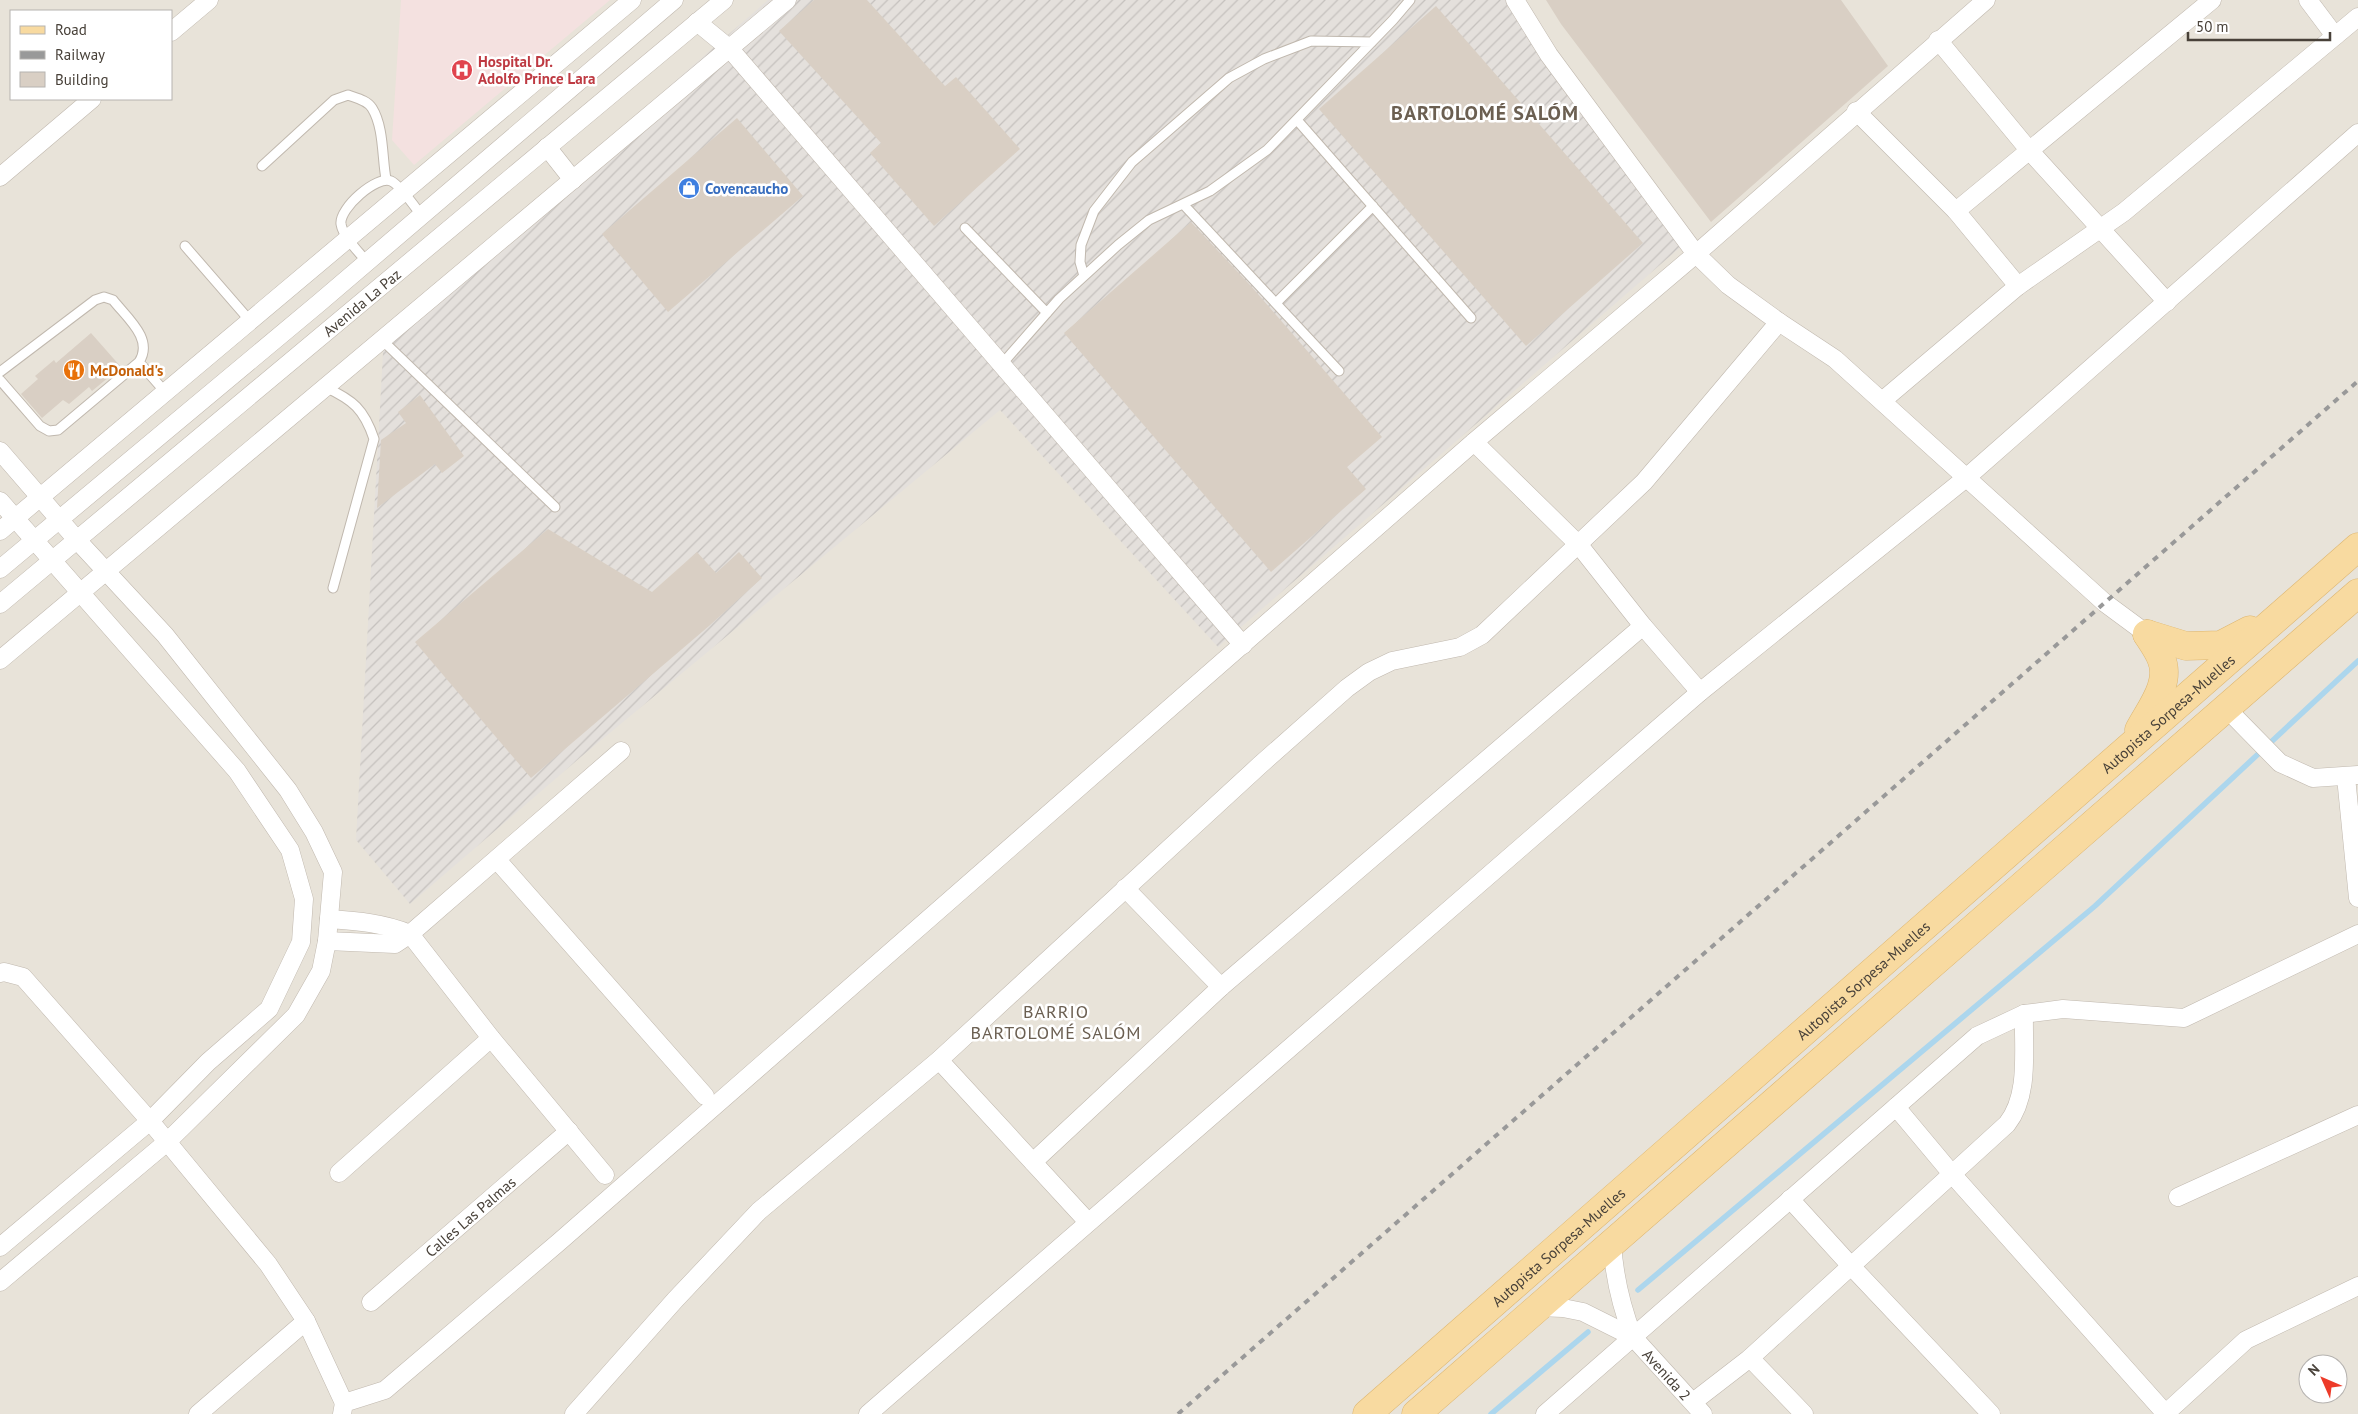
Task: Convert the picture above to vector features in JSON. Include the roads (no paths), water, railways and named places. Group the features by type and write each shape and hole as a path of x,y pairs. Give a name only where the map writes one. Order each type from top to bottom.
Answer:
{"main road":[{"name":"Autopista Sorpesa-Muelles","path":"1366,1414 2358,547"},
{"path":"1416,1414 2358,592"},
{"path":"2147,634 2186,646 2221,645 2282,614"},
{"path":"2129,746 2159,694 2165,677 2162,659 2147,634"}],"street":[{"path":"172,31 210,0"},
{"path":"0,531 350,239 632,0"},
{"name":"Avenida La Paz","path":"0,569 367,262 674,0"},
{"name":"Avenida La Paz","path":"0,604 724,0"},
{"path":"0,660 787,0"},
{"path":"1515,0 1549,54 1696,254 1728,285 1779,322 1835,358 2104,603 2147,634"},
{"path":"0,973 4,972 23,977 168,1142 268,1264 306,1321 343,1408 385,1390 559,1242 1474,442 1696,254 1856,111 1986,0"},
{"path":"1956,212 2212,0"},
{"path":"2308,0 2335,36"},
{"path":"1882,401 2018,286 2124,212 2358,17"},
{"path":"697,22 730,48 1243,644"},
{"path":"1938,40 2029,150 2167,302"},
{"path":"0,177 91,100"},
{"path":"1856,111 1956,212 2018,286"},
{"path":"868,1414 1700,692 1966,478 2358,134"},
{"path":"547,147 573,180"},
{"path":"574,1414 675,1300 759,1211 939,1060 1125,888 1347,688 1368,672 1392,661 1460,647 1482,635 1644,482 1779,322"},
{"path":"1474,442 1579,545 1643,626 1700,692"},
{"path":"0,451 77,540 165,635 288,790 314,832 333,872 327,942 321,971 296,1015 168,1142 0,1282"},
{"path":"0,501 237,771 290,850 304,900 301,942 269,1009 208,1062 150,1121 0,1247"},
{"path":"1033,1162 1221,987 1643,626"},
{"path":"2226,708 2280,763 2313,778 2352,776 2358,898"},
{"path":"327,942 395,944 410,934 497,860 621,751"},
{"path":"497,860 705,1096"},
{"path":"1125,888 1221,987"},
{"path":"329,919 364,922 395,928 410,934 491,1038 605,1175"},
{"path":"1545,1414 1977,1036 2024,1014 2063,1009 2184,1018 2358,934"},
{"path":"1698,1408 1750,1358 2007,1124 2015,1114 2020,1102 2023,1075 2024,1014"},
{"path":"339,1173 491,1038"},
{"path":"939,1060 1088,1222"},
{"path":"1896,1107 1952,1174 2165,1414 2246,1340 2358,1286"},
{"path":"2178,1197 2358,1115"},
{"name":"Calles Las Palmas","path":"371,1302 569,1131"},
{"path":"1790,1200 1991,1414"},
{"path":"1612,1243 1618,1288 1633,1337"},
{"path":"1538,1307 1563,1308 1583,1312 1633,1337"},
{"path":"198,1414 306,1321"},
{"name":"Avenida 2","path":"1633,1337 1698,1408"},
{"path":"1750,1358 1804,1414"}],"lane":[{"path":"1002,364 1047,313 1084,276 1149,220 1210,191 1268,150 1410,0"},
{"path":"1084,276 1080,262 1081,246 1094,211 1132,162 1229,78 1264,59 1311,41 1372,42"},
{"path":"262,166 334,100 348,95 362,100 372,107 378,126 386,179"},
{"path":"1297,120 1472,318"},
{"path":"367,262 341,225 346,207 378,181 386,179 394,182 421,215"},
{"path":"1183,204 1339,371"},
{"path":"1276,303 1373,206"},
{"path":"965,228 1047,313"},
{"path":"185,246 251,322"},
{"path":"0,372 95,300 104,297 113,300 144,340 145,353 139,362 58,430 49,431 40,426 0,380"},
{"path":"382,339 555,507"},
{"path":"139,362 166,393"},
{"path":"324,387 344,395 358,406 368,422 374,439 333,588"}],"waterway":[{"path":"1638,1290 2095,906 2358,661"},
{"path":"1491,1414 1588,1332"}],"railway":[{"path":"1178,1414 2358,381"}],"place":[{"name":"Hospital Dr. Adolfo Prince Lara","path":"462,70"},
{"name":"Covencaucho","path":"689,188"},
{"name":"McDonald's","path":"74,370"}],"district":[{"name":"BARTOLOMÉ SALÓM","path":"1485,113"},
{"name":"BARRIO BARTOLOMÉ SALÓM","path":"1056,1021"}]}
